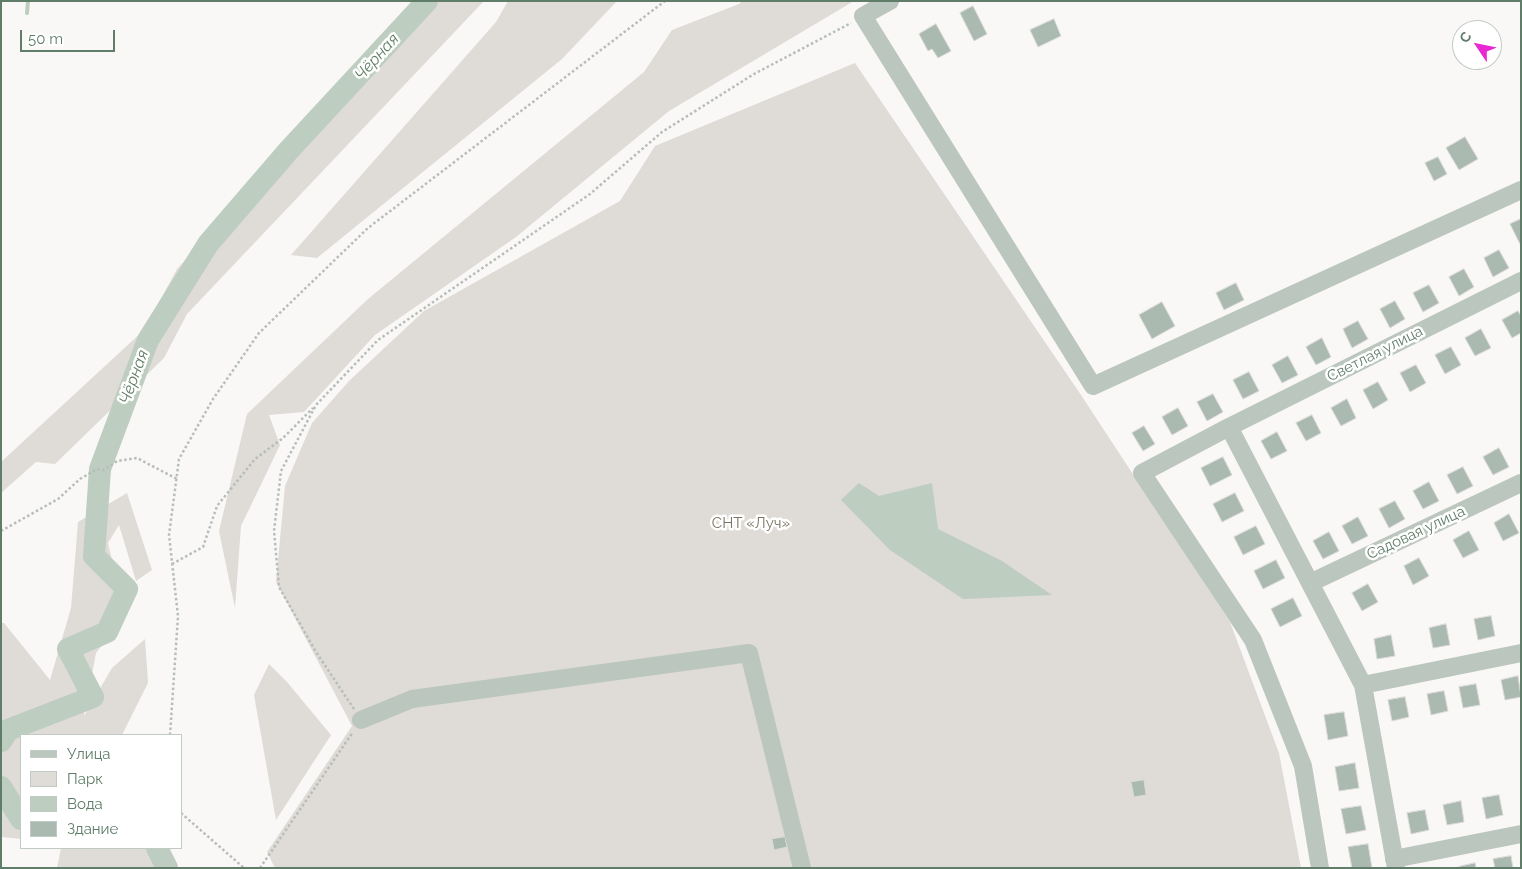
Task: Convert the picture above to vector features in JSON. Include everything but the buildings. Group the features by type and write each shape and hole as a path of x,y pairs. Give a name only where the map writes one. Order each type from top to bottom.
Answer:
{"street":[{"path":"890,1 863,16 1093,386 1521,190"},
{"name":"Светлая улица","path":"1320,868 1303,766 1253,640 1142,473 1229,427 1521,282"},
{"path":"1229,427 1363,684 1395,863 1521,834"},
{"name":"Садовая улица","path":"1310,583 1521,483"},
{"path":"362,720 412,699 748,653 802,868"},
{"path":"1363,684 1521,654"}],"path":[{"path":"170,734 178,616 169,535 176,478 179,459 213,400 259,333 368,228 665,1"},
{"path":"172,564 203,547 217,506 255,459 283,438 378,340 590,194 662,132 754,74 863,16"},
{"path":"260,868 362,720 316,652 279,587 274,531 281,471 316,405"},
{"path":"1,531 58,499 80,478 97,469 104,470 117,461 137,458 176,478"},
{"path":"182,814 244,868"}],"green space":[{"path":"438,1 484,1 187,314 164,358 55,464 36,462 1,493 1,462 144,330 177,269 260,178"},
{"path":"508,1 617,1 562,59 317,258 291,255 496,22"},
{"path":"742,1 854,1 669,111 516,237 375,335 304,412 269,415 280,445 241,526 235,608 219,531 247,414 368,299 644,72 672,30 739,4"},
{"name":"СНТ «Луч»","path":"855,63 1079,392 1230,622 1279,753 1301,868 275,868 267,852 352,726 276,582 285,486 312,423 349,381 424,311 620,201 655,146"},
{"path":"127,493 152,570 136,581 119,525 108,543 125,616 96,653 84,716 112,668 145,639 148,683 122,734 20,734 20,839 1,837 1,623 4,623 50,680 71,608 78,522"},
{"path":"269,664 287,682 331,735 276,820 254,695"},
{"path":"61,849 167,849 164,868 57,868"}],"water":[{"path":"859,483 879,496 932,483 938,529 1002,561 1052,595 963,599 890,550 841,500"}],"waterway":[{"path":"27,13 28,1"},
{"name":"Чёрная","path":"1,741 8,730 93,697 68,649 107,632 127,589 94,556 100,469 148,340 208,244 289,150 427,1"},
{"name":"Чёрная","path":"1,787 20,817"},
{"name":"Чёрная","path":"158,849 167,868"}]}
